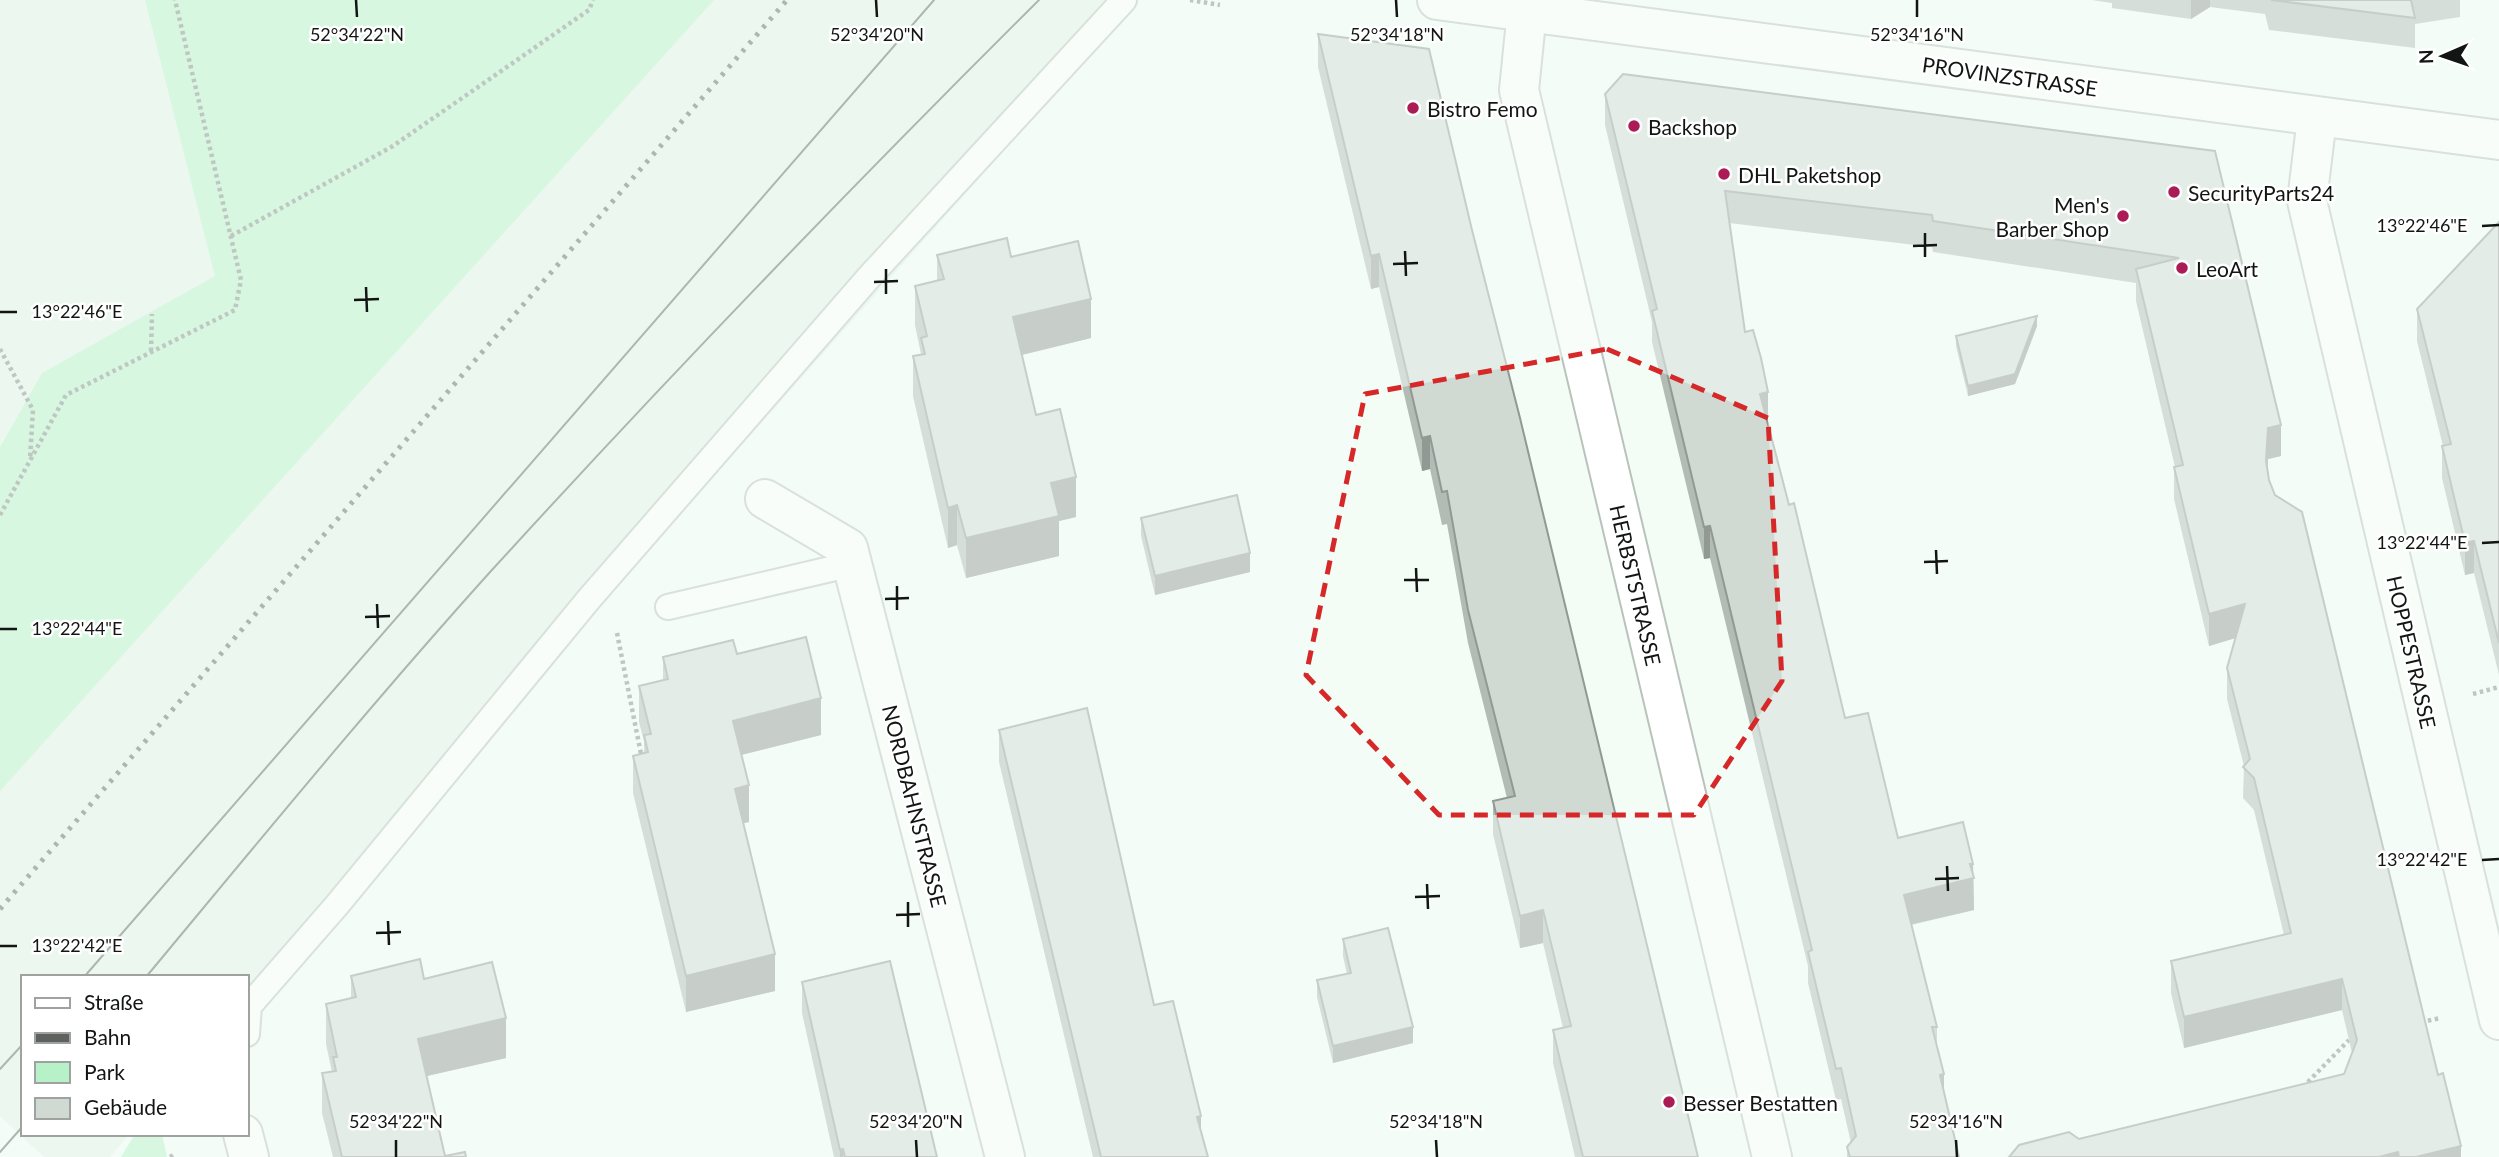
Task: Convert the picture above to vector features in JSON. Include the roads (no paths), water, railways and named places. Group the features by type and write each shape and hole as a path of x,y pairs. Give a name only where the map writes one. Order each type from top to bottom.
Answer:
{"street":[{"name":"PROVINZSTRASSE","path":"1437,0 2499,140"},
{"name":"HERBSTSTRASSE","path":"1527,11 1519,90 1772,1157"},
{"name":"HOPPESTRASSE","path":"2317,118 2307,201 2499,1020"},
{"name":"NORDBAHNSTRASSE","path":"765,499 848,548 1005,1157"},
{"path":"244,1136 249,1157"}],"lane":[{"path":"248,1006 337,905 607,579 870,276 1124,0"},
{"path":"668,607 852,564"}],"tram line":[{"path":"86,975 934,0"},
{"path":"148,975 360,721 491,571 762,282 1039,0"},
{"path":"0,1069 21,1046"},
{"path":"0,1152 21,1128"}],"railway":[{"path":"0,909 787,0"}],"place":[{"name":"Bistro Femo","path":"1413,108"},
{"name":"Backshop","path":"1634,126"},
{"name":"DHL Paketshop","path":"1724,174"},
{"name":"SecurityParts24","path":"2174,192"},
{"name":"Men's Barber Shop","path":"2123,216"},
{"name":"LeoArt","path":"2182,268"},
{"name":"Besser Bestatten","path":"1669,1102"}]}
